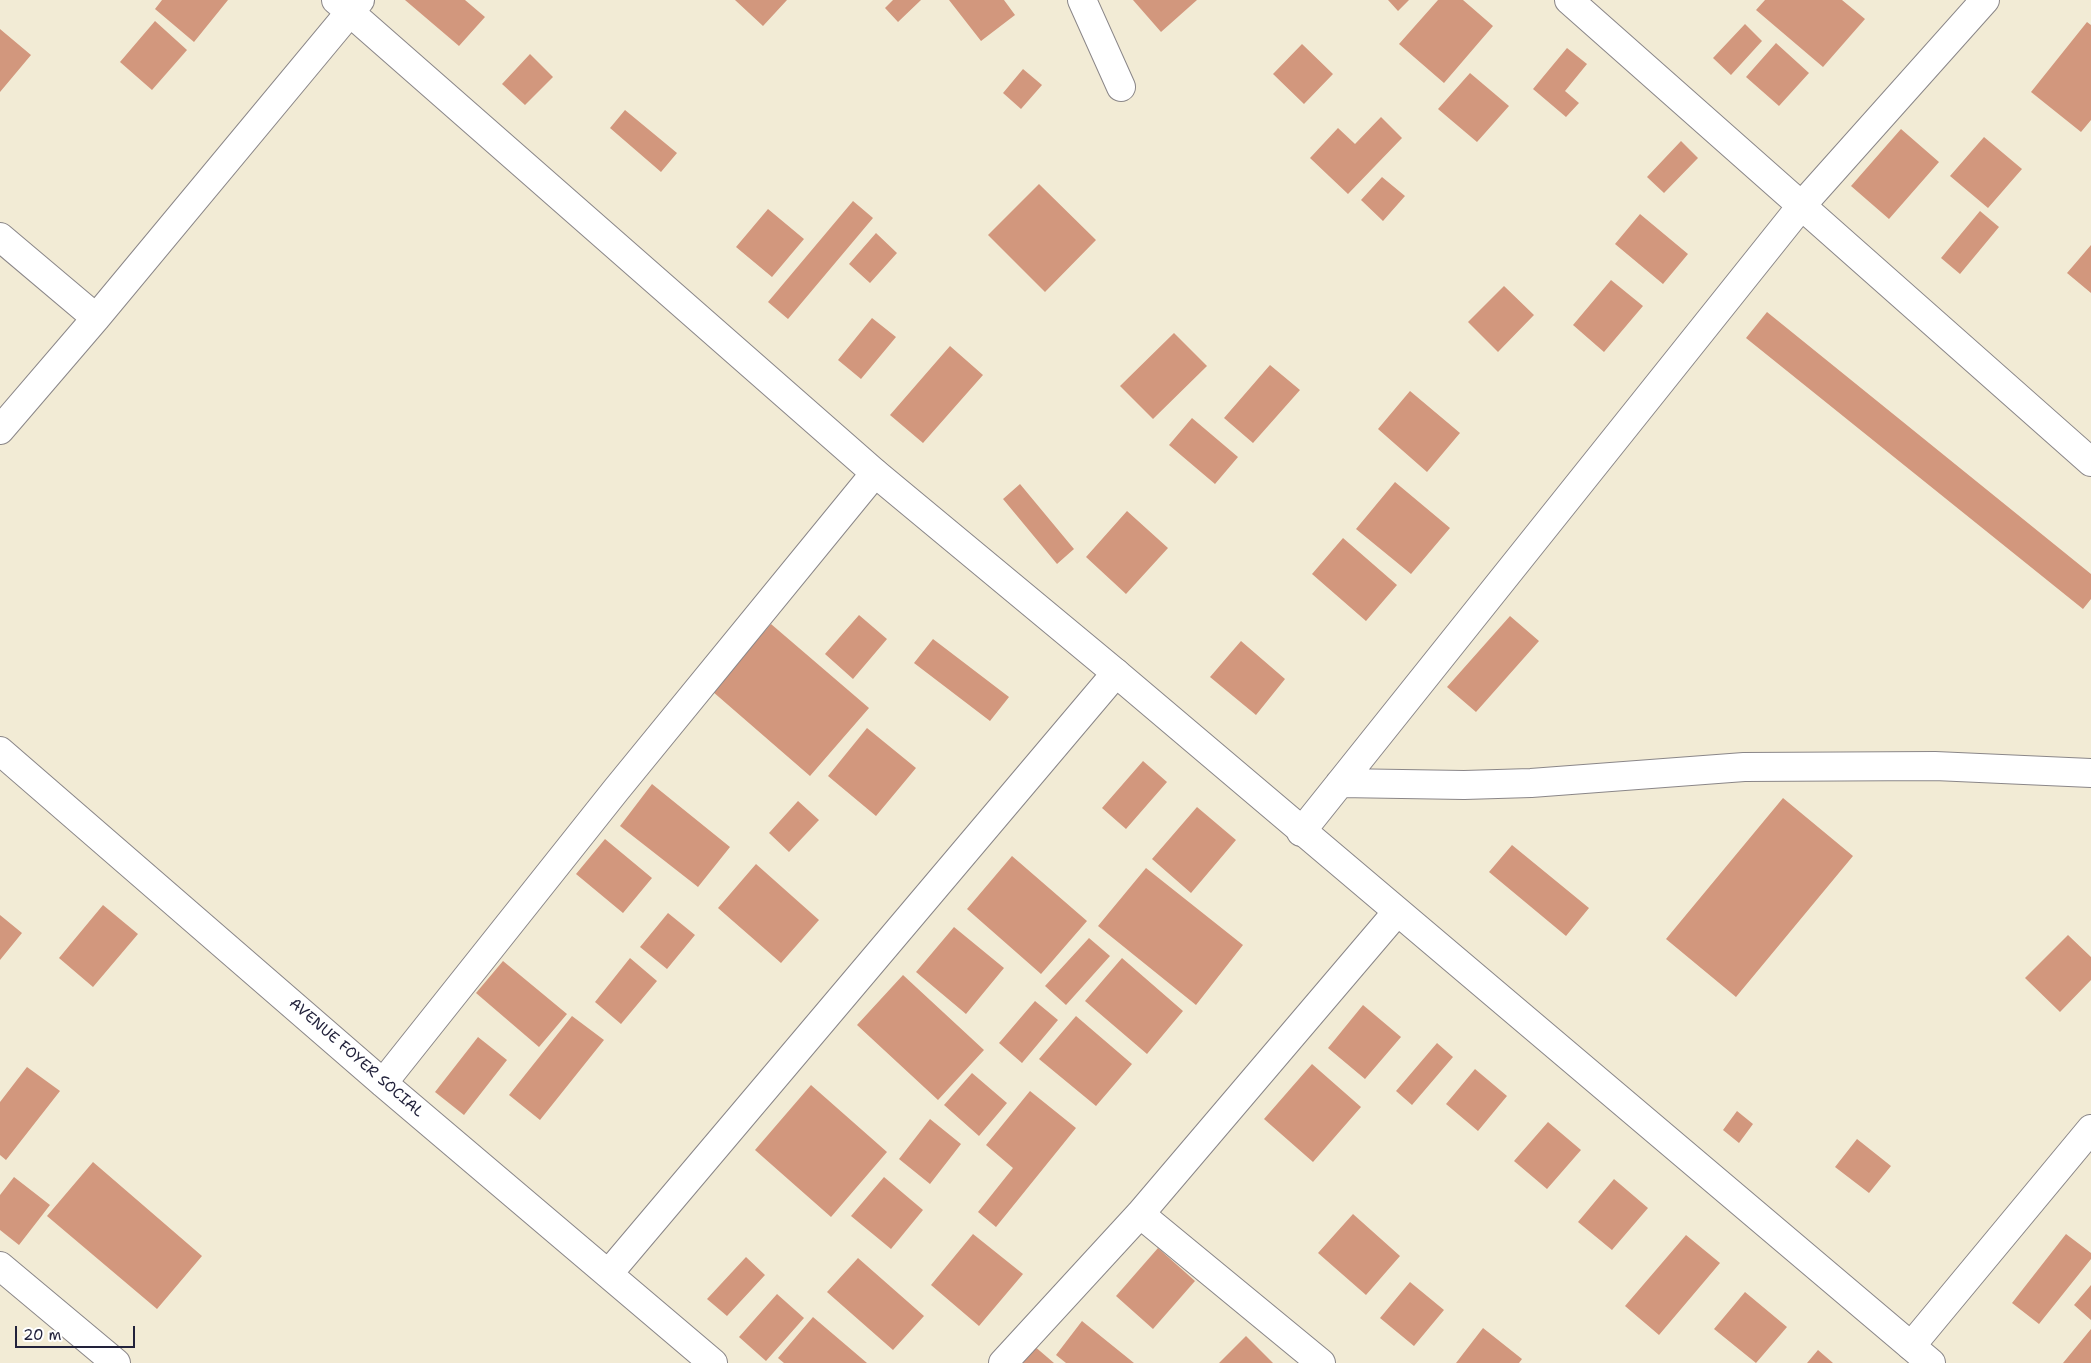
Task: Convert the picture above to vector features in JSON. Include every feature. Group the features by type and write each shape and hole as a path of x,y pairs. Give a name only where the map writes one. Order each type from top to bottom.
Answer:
{"street":[{"path":"1082,0 1121,87"},
{"path":"1569,0 2091,462"},
{"path":"1301,832 1802,205 1984,0"},
{"path":"0,430 96,318 349,4 876,473 1116,673 1301,832 1921,1354 2091,1129"},
{"path":"0,237 96,318"},
{"path":"384,1083 616,790 876,473"},
{"path":"609,1274 1116,673"},
{"name":"AVENUE FOYER SOCIAL","path":"0,751 384,1083 713,1363"},
{"path":"1340,783 1464,786 1531,783 1744,767 1935,766 2091,773"},
{"path":"1004,1363 1140,1214 1397,912"},
{"path":"1140,1214 1321,1363"},
{"path":"0,1266 116,1363"}],"building":[{"path":"162,0 228,0 194,42 155,9"},
{"path":"405,0 465,0 485,17 459,46"},
{"path":"735,0 787,0 763,26"},
{"path":"893,0 921,0 898,22 885,8"},
{"path":"949,0 1004,0 1015,15 981,41"},
{"path":"1133,0 1197,0 1161,32"},
{"path":"1388,0 1409,0 1398,11"},
{"path":"1438,0 1463,0 1493,26 1444,83 1399,44"},
{"path":"1765,0 1842,0 1865,19 1823,67 1756,10"},
{"path":"155,21 187,50 152,90 120,62"},
{"path":"2087,22 2091,25 2091,120 2081,132 2031,92"},
{"path":"1745,24 1762,41 1731,75 1713,58"},
{"path":"0,29 31,55 0,92"},
{"path":"1776,43 1809,73 1779,106 1746,77"},
{"path":"1302,44 1333,74 1304,104 1273,74"},
{"path":"1567,48 1587,64 1565,91 1579,103 1566,117 1533,89"},
{"path":"530,54 553,77 525,105 502,84"},
{"path":"1023,69 1042,85 1021,109 1003,93"},
{"path":"1470,73 1509,106 1477,142 1438,109"},
{"path":"625,110 677,153 661,172 610,128"},
{"path":"1381,117 1402,138 1348,194 1310,158 1338,128 1355,144"},
{"path":"1901,129 1939,162 1889,219 1851,186"},
{"path":"1984,137 2022,169 1988,208 1950,176"},
{"path":"1681,141 1698,158 1664,193 1647,177"},
{"path":"1382,177 1405,196 1383,221 1361,200"},
{"path":"1039,184 1096,240 1045,292 988,235"},
{"path":"853,201 873,218 788,319 768,302"},
{"path":"768,209 804,239 772,277 736,247"},
{"path":"1980,211 1999,227 1960,274 1941,258"},
{"path":"1640,214 1688,254 1663,284 1615,244"},
{"path":"876,233 897,253 870,283 849,264"},
{"path":"2091,245 2091,293 2067,273"},
{"path":"1611,280 1643,306 1604,352 1573,325"},
{"path":"1504,286 1534,315 1498,352 1468,322"},
{"path":"1767,312 2091,574 2091,599 2083,609 1746,338"},
{"path":"872,318 896,337 861,379 838,360"},
{"path":"1174,333 1207,366 1153,419 1120,386"},
{"path":"950,346 983,375 923,443 890,415"},
{"path":"1270,365 1300,390 1253,443 1224,418"},
{"path":"1410,391 1460,433 1427,472 1378,429"},
{"path":"1192,418 1238,457 1215,484 1169,445"},
{"path":"1395,482 1450,528 1411,574 1356,529"},
{"path":"1020,484 1074,549 1057,564 1003,499"},
{"path":"1127,511 1168,548 1126,594 1086,557"},
{"path":"1343,538 1397,585 1366,621 1312,574"},
{"path":"859,615 887,639 853,679 825,654"},
{"path":"1510,616 1539,641 1476,712 1447,687"},
{"path":"771,624 869,708 810,776 712,691"},
{"path":"933,639 1009,697 990,721 914,663"},
{"path":"1241,641 1285,679 1256,715 1210,677"},
{"path":"867,728 916,768 876,816 828,776"},
{"path":"1143,761 1167,782 1126,829 1102,808"},
{"path":"652,784 730,847 698,887 620,826"},
{"path":"1783,798 1853,856 1736,997 1666,939"},
{"path":"798,801 819,820 789,852 769,833"},
{"path":"1197,807 1236,840 1191,893 1152,859"},
{"path":"605,839 652,878 623,913 576,874"},
{"path":"1512,845 1589,908 1566,936 1489,872"},
{"path":"1012,856 1087,921 1041,974 967,909"},
{"path":"756,864 819,920 781,963 718,908"},
{"path":"1146,868 1243,945 1196,1005 1098,926"},
{"path":"103,905 138,934 93,987 59,958"},
{"path":"668,913 695,935 667,969 640,947"},
{"path":"0,915 22,933 0,960"},
{"path":"954,927 1004,968 966,1014 916,972"},
{"path":"2068,935 2091,957 2091,980 2060,1012 2025,978"},
{"path":"1089,938 1110,956 1066,1005 1045,986"},
{"path":"630,958 657,981 621,1024 595,1002"},
{"path":"1122,958 1183,1011 1147,1054 1085,1001"},
{"path":"503,961 567,1014 539,1047 476,993"},
{"path":"903,975 984,1050 938,1100 857,1025"},
{"path":"1035,1001 1058,1020 1022,1063 999,1043"},
{"path":"1363,1005 1401,1037 1365,1079 1328,1048"},
{"path":"572,1016 604,1040 540,1120 509,1095"},
{"path":"1076,1016 1132,1064 1096,1106 1039,1059"},
{"path":"478,1037 507,1060 464,1115 435,1092"},
{"path":"1437,1043 1453,1057 1412,1105 1396,1091"},
{"path":"1312,1064 1361,1107 1313,1162 1264,1119"},
{"path":"27,1067 60,1091 6,1160 0,1155 0,1102"},
{"path":"1475,1069 1507,1096 1478,1131 1446,1104"},
{"path":"972,1073 1007,1103 979,1136 944,1105"},
{"path":"811,1085 887,1152 831,1217 755,1150"},
{"path":"1030,1091 1076,1128 996,1227 978,1212 1013,1168 986,1145"},
{"path":"1737,1111 1753,1124 1739,1143 1723,1130"},
{"path":"930,1119 961,1144 930,1184 899,1159"},
{"path":"1548,1122 1581,1150 1547,1189 1514,1161"},
{"path":"1857,1139 1891,1166 1869,1193 1835,1167"},
{"path":"93,1162 202,1256 157,1309 47,1216"},
{"path":"14,1177 50,1205 19,1245 0,1230 0,1195"},
{"path":"884,1177 923,1210 891,1249 851,1216"},
{"path":"1614,1179 1648,1208 1612,1250 1578,1222"},
{"path":"1353,1214 1400,1256 1366,1295 1318,1253"},
{"path":"973,1234 1023,1274 979,1326 931,1285"},
{"path":"2066,1234 2091,1253 2091,1259 2039,1324 2012,1303"},
{"path":"1686,1235 1720,1263 1659,1335 1625,1306"},
{"path":"1158,1248 1195,1281 1153,1329 1116,1296"},
{"path":"746,1257 765,1275 727,1316 707,1299"},
{"path":"858,1258 924,1316 893,1350 827,1292"},
{"path":"1410,1282 1444,1310 1414,1346 1380,1318"},
{"path":"2091,1285 2091,1320 2074,1305"},
{"path":"1745,1292 1787,1327 1756,1363 1714,1329"},
{"path":"777,1294 804,1318 766,1361 739,1337"},
{"path":"813,1317 867,1363 784,1363 778,1358"},
{"path":"1082,1321 1134,1363 1066,1363 1056,1355"},
{"path":"1483,1328 1522,1359 1519,1363 1456,1363"},
{"path":"2091,1329 2091,1363 2063,1363"},
{"path":"1246,1336 1273,1363 1219,1363"},
{"path":"1033,1345 1054,1363 1019,1363"},
{"path":"1818,1350 1833,1363 1807,1363"}]}
